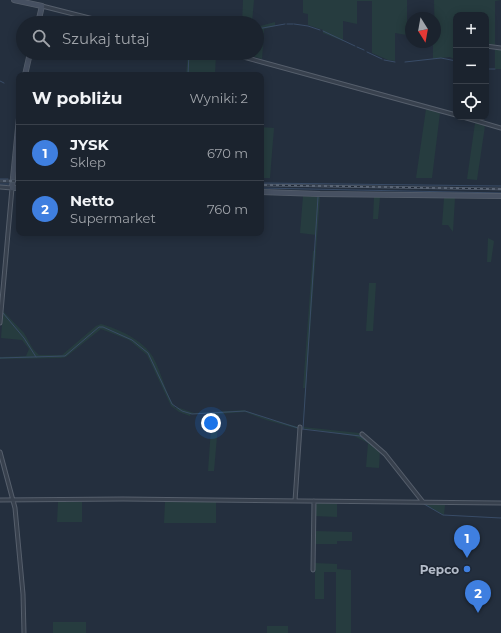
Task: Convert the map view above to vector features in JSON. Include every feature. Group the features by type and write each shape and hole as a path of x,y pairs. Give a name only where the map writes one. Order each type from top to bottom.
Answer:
{"street":[{"path":"14,0 81,16"},
{"path":"40,16 42,6"},
{"path":"489,46 501,48"},
{"path":"26,72 28,60"},
{"path":"256,60 453,114"},
{"path":"473,120 501,128"},
{"path":"0,323 16,148"},
{"path":"0,187 16,188"},
{"path":"264,192 501,196"},
{"path":"295,501 300,428"},
{"path":"362,434 385,454 424,502"},
{"path":"0,452 13,500 23,594 24,633"},
{"path":"0,500 501,503"},
{"path":"313,570 314,501"}],"green space":[{"path":"243,0 254,0 253,16 242,16"},
{"path":"303,0 407,0 407,12 405,12 405,35 395,33 395,61 388,60 372,53 372,1 357,1 357,24 343,21 343,41 323,33 323,30 308,25 308,14 303,13"},
{"path":"434,0 501,0 495,1 495,45 489,44 489,12 453,12 453,58 450,57 433,59 433,48 441,48 441,12 434,12"},
{"path":"275,22 275,26 264,29 264,25"},
{"path":"495,49 501,50 501,69 495,69"},
{"path":"187,60 216,60 215,72 186,72"},
{"path":"426,109 440,113 432,178 416,178"},
{"path":"475,123 485,126 477,180 467,179"},
{"path":"264,127 274,128 270,178 264,178"},
{"path":"303,196 320,197 303,427 305,388 303,388 313,251 315,251 316,235 300,233"},
{"path":"374,197 380,197 378,219 373,219"},
{"path":"444,198 455,198 453,232 448,225 442,225"},
{"path":"488,238 494,241 491,262 487,262"},
{"path":"369,283 376,283 373,331 366,331"},
{"path":"3,311 24,333 33,349 39,355 62,355 96,326 101,324 130,336 143,345 153,357 172,403 176,409 177,407 194,413 244,410 265,418 299,427 298,429 266,420 245,412 219,414 214,471 208,471 212,414 191,414 190,416 179,412 171,406 147,355 129,340 101,329 66,357 0,359 0,357 26,356 29,349 22,340 1,338"},
{"path":"301,428 359,433 380,450 379,468 366,467 368,443 354,436"},
{"path":"216,501 216,523 164,523 165,502"},
{"path":"58,502 82,502 82,522 57,522"},
{"path":"318,503 337,504 337,517 315,516 315,506"},
{"path":"426,505 445,505 444,515"},
{"path":"315,531 352,532 352,541 337,541 337,544 315,544"},
{"path":"315,563 337,564 337,569 351,570 351,633 336,633 336,572 324,572 324,599 315,599"},
{"path":"53,622 86,622 86,633 53,633"},
{"path":"267,626 288,626 288,633 267,633"}],"waterway":[{"path":"264,28 285,24"},
{"path":"287,24 293,24"},
{"path":"294,24 320,30"},
{"path":"323,31 355,46"},
{"path":"357,47 364,50"},
{"path":"367,52 382,59"},
{"path":"405,62 441,58 453,60"},
{"path":"188,72 189,60"},
{"path":"384,60 395,62"},
{"path":"489,69 495,69"},
{"path":"0,81 4,83"},
{"path":"0,179 8,179"},
{"path":"264,183 501,186"},
{"path":"0,184 10,184"},
{"path":"264,188 501,193"},
{"path":"303,429 318,197"},
{"path":"3,313 24,338 36,357"},
{"path":"0,358 65,356 99,327 103,327 132,340 148,353 172,404 182,411 192,414 245,411 298,428"},
{"path":"302,429 360,436 379,451"},
{"path":"424,504 443,515 501,518"}],"railway":[{"path":"0,181 16,181"},
{"path":"264,185 501,189"}],"place":[{"name":"JYSK","path":"467,558"},
{"name":"Pepco","path":"467,569"},
{"name":"Netto","path":"478,613"}]}
